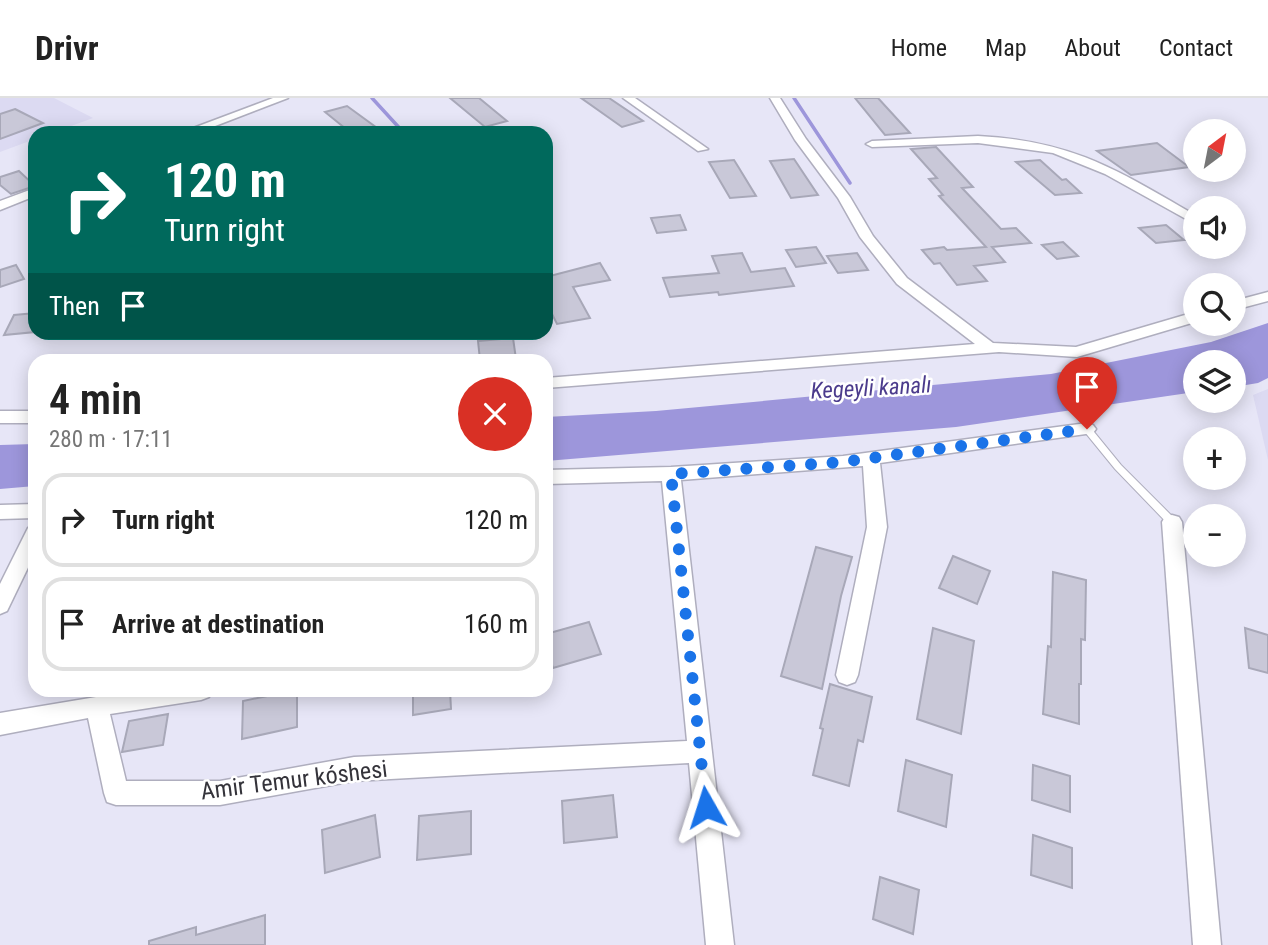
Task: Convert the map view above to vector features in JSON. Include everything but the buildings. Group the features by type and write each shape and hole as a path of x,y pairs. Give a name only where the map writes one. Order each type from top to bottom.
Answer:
{"street":[{"path":"205,126 283,98"},
{"path":"628,98 702,149"},
{"path":"775,98 801,140 844,197 867,237 902,281 991,349"},
{"path":"872,144 964,139 1039,146 1082,159 1183,214"},
{"path":"0,206 28,195"},
{"path":"1246,302 1268,296"},
{"path":"553,382 991,349 1077,352 1183,321"},
{"path":"0,417 28,416"},
{"path":"553,477 671,474 871,458 1087,429"},
{"path":"847,675 877,527 871,458"},
{"path":"671,474 720,945"},
{"path":"0,512 28,510"},
{"path":"1172,522 1206,945"},
{"path":"0,605 28,547"},
{"path":"0,724 156,697"},
{"name":"Amir Temur kóshesi","path":"97,706 116,793 220,793 354,769 701,751"}],"lane":[{"path":"1087,429 1118,467 1172,522"}],"shaded area":[{"path":"0,98 54,98 93,118 71,126 28,126 28,142 0,152"},
{"path":"1268,323 1268,378 1258,383 1246,385 1246,350 1183,350 1183,394 956,427 553,460 553,417 656,411 1051,374 1211,342 1229,336 1246,336 1246,330"},
{"path":"1268,389 1268,460 1253,395"},
{"path":"28,444 28,487 0,489 0,445"}],"waterway":[{"path":"372,98 398,126"},
{"path":"794,98 850,183"}],"route":[{"path":"706,807 671,474 842,462 1087,429"}],"water label":[{"name":"Kegeyli kanalı","path":"871,388"}]}
